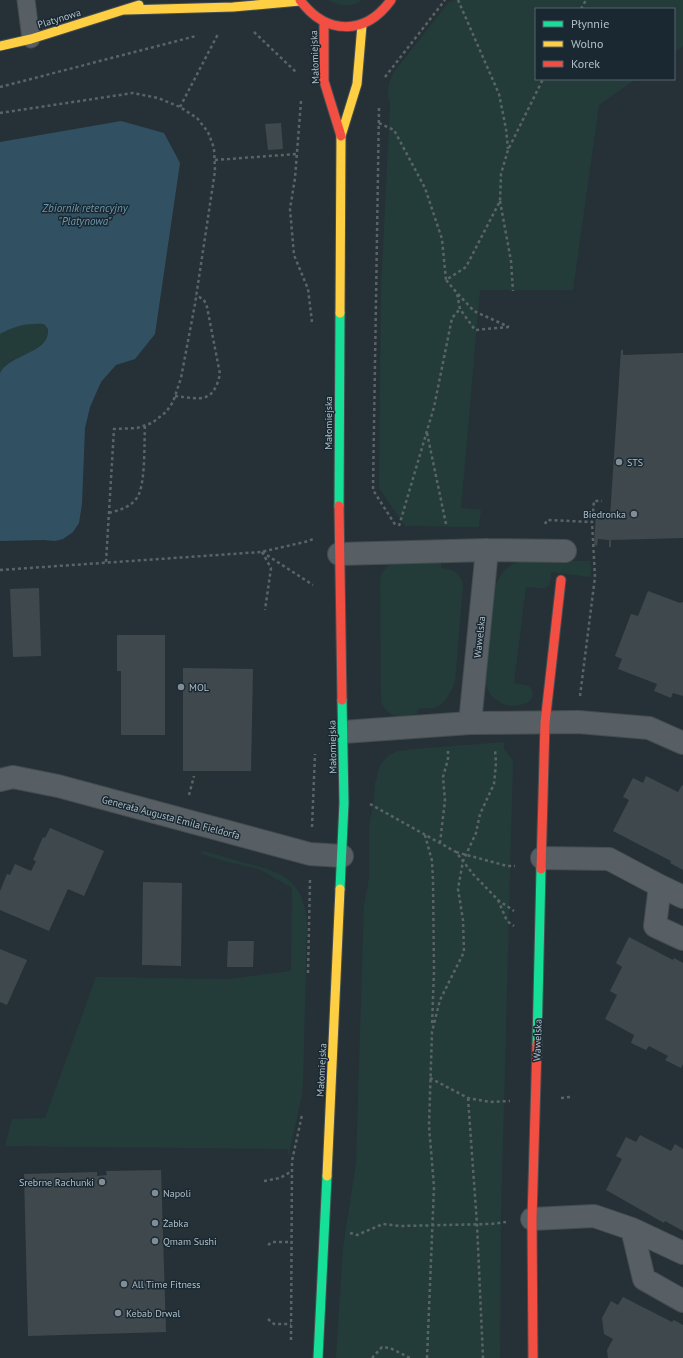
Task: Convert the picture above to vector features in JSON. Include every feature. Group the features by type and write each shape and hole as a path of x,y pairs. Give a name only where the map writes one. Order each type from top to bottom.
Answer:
{"main road":[{"name":"Platynowa","path":"0,46 155,0"},
{"path":"300,1 310,14 324,23 349,27 362,25 373,19 384,10 391,0"},
{"name":"Platynowa","path":"125,10 233,7 300,1"},
{"name":"Małomiejska","path":"324,23 324,81 341,136"},
{"name":"Małomiejska","path":"318,1358 344,803 339,554 341,136 357,84 362,25"},
{"name":"Wawelska","path":"533,1358 532,1219 545,723 560,580"}],"street":[{"path":"339,554 487,550 565,551"},
{"name":"Wawelska","path":"470,723 487,550"},
{"path":"343,732 470,723 578,722 649,728 683,743"},
{"name":"Generała Augusta Emila Fieldorfa","path":"0,780 13,777 58,786 310,854 342,856"},
{"path":"542,862 609,859 683,897"},
{"path":"660,886 656,926 683,939"},
{"path":"532,1219 594,1216 632,1229 683,1253"},
{"path":"632,1229 644,1279 683,1302"}],"lane":[{"path":"26,0 31,38"}],"path":[{"path":"382,80 445,0"},
{"path":"458,0 499,94 506,129 508,150"},
{"path":"247,31 253,31 298,74"},
{"path":"211,35 224,33"},
{"path":"180,107 218,34"},
{"path":"0,87 198,36"},
{"path":"513,291 511,261 500,200 501,174 508,150 543,80"},
{"path":"0,113 133,93 158,98 180,107 197,118 208,132 214,148 215,171 196,296 181,378 173,402 166,412 152,423 137,428 114,429 106,562"},
{"path":"302,94 297,154 290,209 294,255 308,289 313,326"},
{"path":"378,101 380,123 373,490 398,529 434,407 452,318 460,309"},
{"path":"380,123 394,130 425,188 442,239 446,280 474,311 509,327 475,330 460,309 457,293"},
{"path":"215,160 297,154"},
{"path":"446,280 466,267 500,200"},
{"path":"175,396 196,398 208,397 216,388 220,374 207,307 204,300 196,296"},
{"path":"109,513 123,509 138,498 143,473 145,425"},
{"path":"427,432 447,531"},
{"path":"578,722 595,577 592,522"},
{"path":"0,570 262,552 309,541 315,538"},
{"path":"262,552 319,589"},
{"path":"262,552 271,568 265,610"},
{"path":"432,1032 440,1000 464,952 463,920 458,889 463,861 476,833 480,814 494,784 496,763 495,745"},
{"path":"440,843 445,800 443,777 448,759 448,748"},
{"path":"370,804 456,852 507,866 542,862"},
{"path":"425,835 432,861 434,971 429,1126 434,1187 427,1358"},
{"path":"456,852 473,874 498,900 515,911 541,912"},
{"path":"308,973 309,903"},
{"path":"430,1078 468,1098 490,1102 570,1097"},
{"path":"468,1098 477,1224 483,1358"},
{"path":"291,1344 292,1161 302,1112"},
{"path":"264,1181 280,1178 292,1171"},
{"path":"349,1233 357,1235 383,1224 400,1226 491,1224 532,1219"},
{"path":"268,1245 272,1242 292,1242"},
{"path":"268,1319 274,1324 291,1324"},
{"path":"372,1358 382,1347 390,1348 410,1358"}],"green space":[{"path":"328,0 362,0 358,3 345,5 336,4"},
{"path":"456,0 683,0 683,46 675,51 675,8 535,8 535,80 635,80 599,105 573,290 480,290 461,508 481,510 479,527 405,526 379,488 381,290 390,104 388,87 394,72 448,3"},
{"path":"30,323 44,324 48,329 44,342 34,350 8,363 0,373 0,334 9,329"},
{"path":"522,561 590,561 591,577 551,572 550,582 547,587 526,587 514,683 529,686 533,693 532,699 517,706 512,706 496,700 490,694 486,685 494,589 504,571 512,565"},
{"path":"396,562 441,562 441,568 449,569 455,572 460,577 463,584 455,682 452,689 447,697 438,706 434,708 418,709 417,714 400,717 391,714 381,702 380,578 386,568"},
{"path":"504,742 504,749 513,760 501,1215 500,1358 336,1358 343,1248 356,1163 364,905 369,879 369,827 375,784 380,765 388,756 398,751"},
{"path":"203,851 258,866 280,874 295,887 301,896 305,907 307,922 303,1083 302,1095 288,1158 288,1149 5,1146 12,1119 45,1118 96,977 229,979 291,971 292,888 259,869 227,862 200,853"}],"water":[{"name":"Zbiornik retencyjny \"Platynowa\"","path":"121,121 164,133 180,163 155,334 135,359 116,365 101,382 90,407 85,428 82,504 79,523 73,532 63,539 55,541 0,541 0,373 5,366 12,361 43,344 47,337 48,329 44,324 32,324 16,327 0,334 0,142"}],"building":[{"path":"281,123 283,149 268,150 265,124"},
{"path":"621,350 623,350 623,355 683,353 683,538 611,540 611,547 609,547 609,540 598,539 597,546 594,545 596,513 599,513 599,516 610,517"},
{"path":"39,588 41,656 13,657 10,589"},
{"path":"648,591 680,603 683,602 683,696 673,693 671,698 654,691 657,684 618,669 622,659 615,656 631,614 638,616"},
{"path":"117,635 165,635 165,735 121,735 121,671 117,671"},
{"path":"183,668 253,669 251,771 183,771"},
{"path":"646,776 678,792 682,785 683,786 683,870 670,863 671,861 613,831 629,800 623,797 633,778 643,783"},
{"path":"50,828 104,851 84,896 68,889 49,931 0,910 0,891 7,874 10,875 15,864 31,871 36,861 33,860 43,837 45,838"},
{"path":"143,882 182,883 181,966 142,965"},
{"path":"629,937 673,960 674,958 683,963 683,1064 681,1068 665,1060 668,1056 649,1046 646,1050 631,1043 634,1035 605,1019 617,995 610,991 622,967 616,963"},
{"path":"228,941 254,941 253,967 227,967"},
{"path":"0,949 27,960 7,1005 0,1002"},
{"path":"640,1135 671,1151 675,1144 683,1149 683,1231 665,1221 664,1223 606,1190 622,1159 616,1156 626,1137 636,1142"},
{"path":"161,1170 166,1332 28,1336 24,1174 97,1172 97,1176 107,1175 106,1171"},
{"path":"623,1297 672,1322 674,1320 683,1325 683,1358 608,1358 607,1350 613,1339 604,1334 602,1318 611,1301 618,1305"}],"traffic: fast":[{"path":"339,506 340,313"},
{"path":"340,889 344,803 342,700"},
{"path":"537,1044 541,869"},
{"path":"318,1358 327,1176"}],"traffic: slow":[{"path":"125,10 233,7 300,1"},
{"path":"0,46 31,39 139,5"},
{"path":"340,313 341,136 357,84 362,25"},
{"path":"327,1176 340,889"}],"traffic: jam":[{"path":"300,0 310,12 322,20 333,25 346,27 358,25 369,20 381,12 391,0"},
{"path":"324,23 324,81 341,136"},
{"path":"339,506 342,700"},
{"path":"541,869 545,723 561,580"},
{"path":"533,1358 532,1219 537,1044"}],"place":[{"name":"STS","path":"619,462"},
{"name":"Biedronka","path":"634,514"},
{"name":"MOL","path":"181,687"},
{"name":"Srebrne Rachunki","path":"102,1182"},
{"name":"Napoli","path":"155,1193"},
{"name":"Żabka","path":"155,1223"},
{"name":"Qmam Sushi","path":"155,1241"},
{"name":"All Time Fitness","path":"124,1284"},
{"name":"Kebab Drwal","path":"118,1313"}]}
